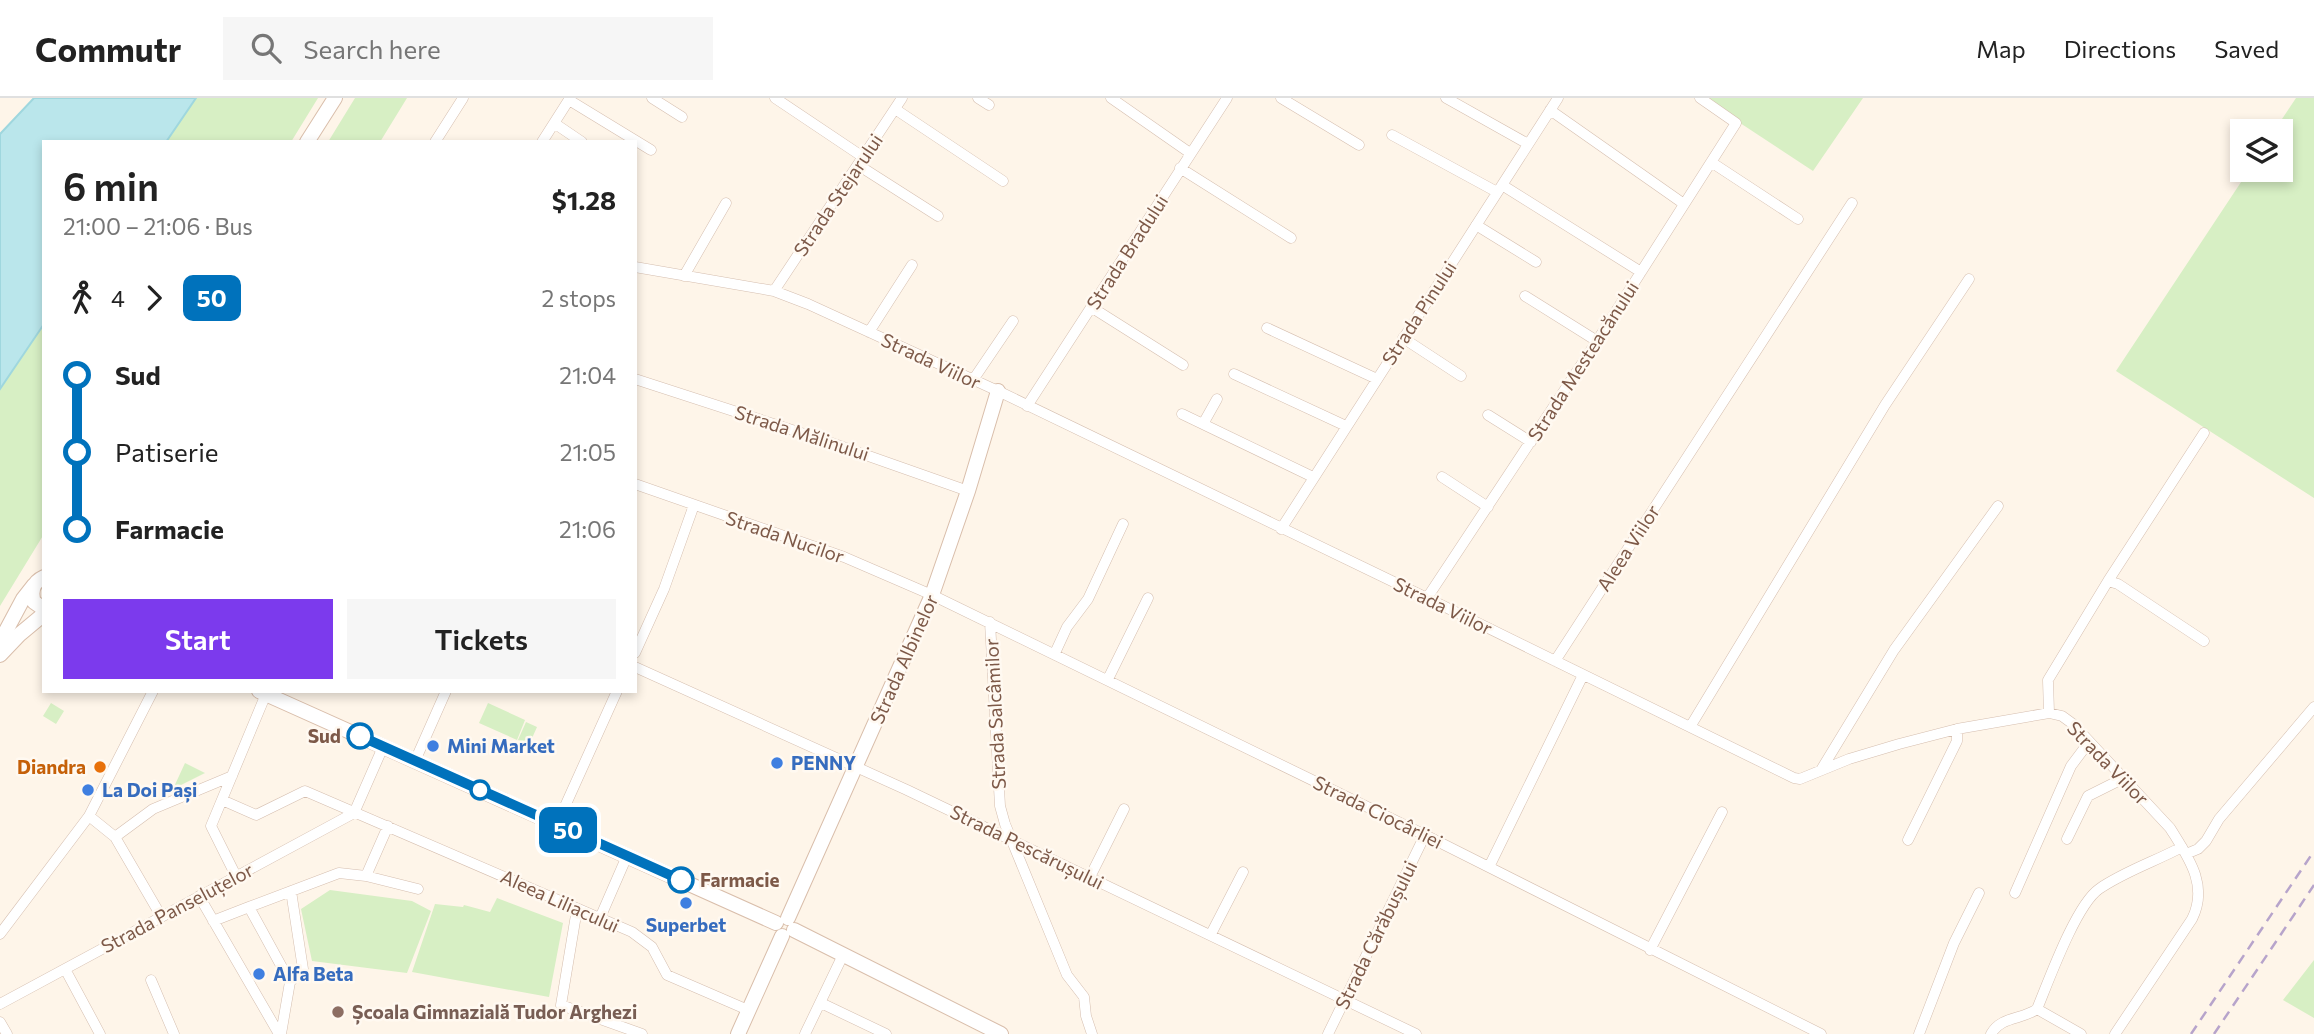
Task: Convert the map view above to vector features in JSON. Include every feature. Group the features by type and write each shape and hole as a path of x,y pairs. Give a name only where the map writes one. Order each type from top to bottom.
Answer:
{"street":[{"path":"308,140 335,98"},
{"path":"436,140 463,98"},
{"path":"652,98 682,117"},
{"path":"775,98 939,216"},
{"name":"Strada Stejarului","path":"774,291 902,98"},
{"path":"978,98 989,105"},
{"path":"1111,98 1190,153"},
{"name":"Strada Bradului","path":"1027,406 1227,98"},
{"path":"1281,98 1359,145"},
{"path":"1446,98 1528,144"},
{"name":"Strada Pinului","path":"1281,529 1558,98"},
{"name":"Strada Mesteacănului","path":"1427,598 1597,341 1736,123 1700,98"},
{"path":"543,140 569,99 635,140"},
{"path":"895,109 1003,181"},
{"path":"1550,110 1684,204"},
{"path":"554,123 579,140"},
{"path":"1392,135 1499,189 1641,272"},
{"path":"637,141 651,150"},
{"path":"1711,162 1798,219"},
{"path":"1180,169 1291,238"},
{"name":"Aleea Viilor","path":"1555,661 1852,202"},
{"path":"684,275 726,204"},
{"path":"1476,225 1536,262"},
{"path":"869,332 912,265"},
{"name":"Strada Viilor","path":"637,267 774,291 790,297 998,391 1794,778 1800,779 1899,744 1957,729 2049,713 2062,716 2090,742 2169,828 2184,851 2199,883 2199,906 2192,919 2115,1034"},
{"path":"1690,727 1885,405 1969,279"},
{"path":"1525,296 1597,341"},
{"path":"1091,307 1183,365"},
{"path":"973,380 1013,321"},
{"path":"1267,328 1377,379"},
{"path":"1403,338 1461,376"},
{"path":"1234,373 1346,426"},
{"name":"Strada Mălinului","path":"637,380 825,440 968,491"},
{"name":"Strada Albinelor","path":"738,1034 932,595 968,491 998,391"},
{"path":"1203,424 1217,399"},
{"path":"1182,414 1314,477"},
{"path":"1488,415 1531,442"},
{"path":"2049,713 2048,680 2108,581 2204,433"},
{"path":"1442,477 1488,507"},
{"name":"Strada Nucilor","path":"637,485 844,557 932,595"},
{"path":"637,649 664,589 694,505"},
{"path":"1821,770 1894,650 1998,506"},
{"path":"1055,653 1067,627 1088,599 1123,524"},
{"path":"38,581 32,590 34,602 42,610"},
{"path":"0,642 23,599 38,581"},
{"path":"2108,581 2118,584 2204,641"},
{"name":"Strada Ciocârliei","path":"932,595 1425,835 1821,1034"},
{"path":"1108,679 1148,598"},
{"path":"0,655 42,614"},
{"name":"Strada Salcâmilor","path":"990,622 1000,806 1067,975 1084,997 1086,1016"},
{"name":"Strada Pescărușului","path":"637,668 1011,838 1416,1034"},
{"path":"1489,867 1583,675"},
{"path":"0,934 89,816 152,693"},
{"path":"236,876 211,826 263,693 785,927 1001,1034"},
{"path":"415,761 445,693"},
{"path":"557,824 616,693"},
{"path":"1991,1034 2000,1023 2029,1014 2036,1009 2073,927 2091,896 2113,881 2184,851 2198,849 2219,819 2314,707"},
{"path":"1908,840 1957,741 1957,729"},
{"path":"2015,893 2071,766 2090,742"},
{"path":"354,813 383,747"},
{"path":"114,837 153,809 232,776"},
{"path":"2067,839 2088,796 2124,778"},
{"name":"Aleea Liliacului","path":"222,800 256,815 305,790 632,932 652,947 667,975 748,1010"},
{"path":"1090,877 1124,809"},
{"path":"1650,950 1722,812"},
{"name":"Strada Panseluțelor","path":"0,1004 354,813"},
{"path":"89,816 114,837 161,916"},
{"path":"366,876 388,826"},
{"name":"Strada Cărăbușului","path":"1328,1034 1425,835"},
{"path":"600,918 627,856"},
{"path":"1212,934 1243,872"},
{"path":"213,921 339,873 366,876 418,889"},
{"path":"280,1034 290,982 303,969 291,891"},
{"path":"1919,1034 1954,943 1979,893"},
{"path":"199,896 280,1034"},
{"path":"249,907 290,982"},
{"path":"577,909 561,1005 642,1034"},
{"path":"805,1034 844,955"},
{"path":"65,969 100,1034"},
{"path":"151,980 174,1034"},
{"path":"821,1003 886,1034"},
{"path":"2036,1009 2081,1034"},
{"path":"1080,1034 1086,1016"},
{"path":"1086,1016 1092,1034"},
{"path":"0,1022 7,1034"}],"green space":[{"path":"196,98 318,98 292,140 167,140"},
{"path":"355,98 407,98 381,140 329,140"},
{"path":"1702,98 1863,98 1813,171"},
{"path":"2296,98 2314,98 2314,498 2116,371 2241,182 2293,182 2293,119 2282,119"},
{"path":"42,327 42,537 0,606 0,389"},
{"path":"51,703 64,711 56,724 43,716"},
{"path":"488,703 525,720 517,740 479,723"},
{"path":"526,722 537,727 529,745 518,740"},
{"path":"185,763 205,773 173,789"},
{"path":"330,890 412,901 431,911 407,973 312,961 301,909"},
{"path":"497,898 563,923 549,997 412,972 435,904 464,905 490,912"},
{"path":"2314,960 2314,1018 2283,1000"}],"water":[{"path":"34,98 196,98 167,140 42,140 42,327 0,389 0,134"}],"railway":[{"path":"2191,1034 2314,851"},
{"path":"2214,1034 2314,885"}],"bus line":[{"name":"50","path":"360,736 681,880"}],"place":[{"name":"Sud","path":"360,736"},
{"name":"Mini Market","path":"433,746"},
{"name":"PENNY","path":"777,763"},
{"name":"Diandra","path":"100,767"},
{"name":"La Doi Pași","path":"88,790"},
{"name":"Farmacie","path":"681,880"},
{"name":"Superbet","path":"686,903"},
{"name":"Alfa Beta","path":"259,974"},
{"name":"Școala Gimnazială Tudor Arghezi","path":"338,1012"}]}
